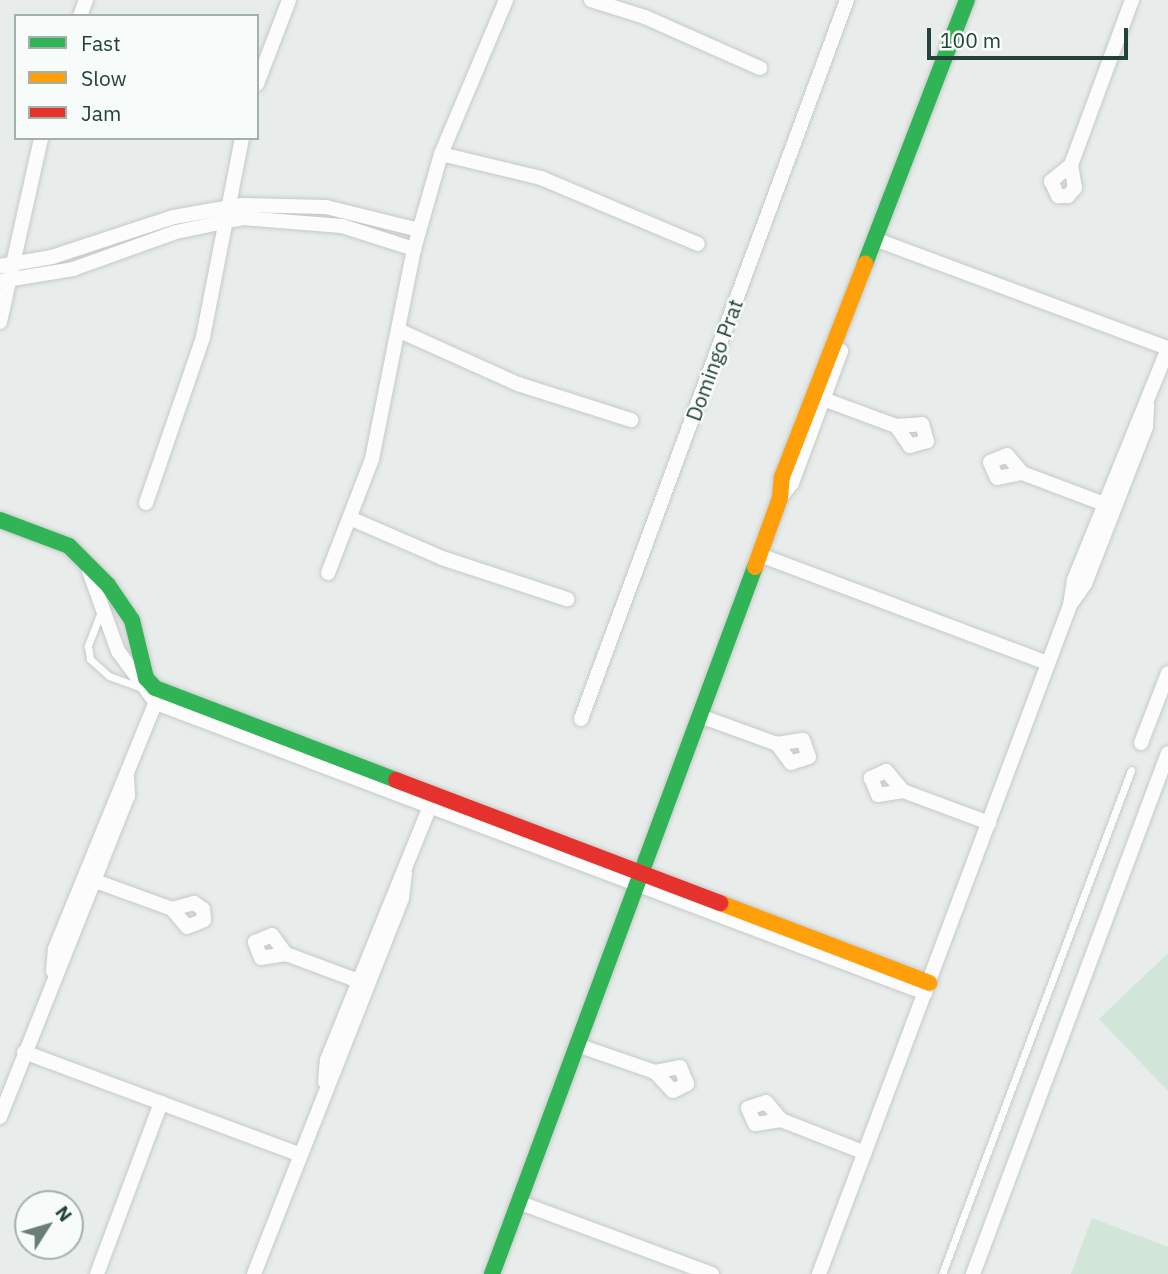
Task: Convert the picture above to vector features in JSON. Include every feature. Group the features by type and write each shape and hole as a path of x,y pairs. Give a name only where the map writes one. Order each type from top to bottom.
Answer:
{"street":[{"path":"259,79 289,0"},
{"path":"328,573 352,519 378,438 414,249 441,154 506,0"},
{"path":"592,0 760,68"},
{"name":"Domingo Prat","path":"582,719 847,0"},
{"path":"492,1274 760,555 780,498 782,477 818,397 967,0"},
{"path":"1071,165 1132,0"},
{"path":"0,322 5,281 15,263 41,140"},
{"path":"146,503 203,337 224,214 242,140"},
{"path":"441,154 541,178 698,244"},
{"path":"0,266 224,214 326,207 419,230"},
{"path":"5,281 73,269 224,214 316,222 414,249"},
{"path":"819,1274 1070,605 1085,584 1109,505 1146,427 1147,404 1168,348 877,240"},
{"path":"400,331 518,384 631,420"},
{"path":"818,397 897,426"},
{"path":"1022,473 1109,505"},
{"path":"352,519 442,558 567,599"},
{"path":"0,520 69,546 84,560 132,620 152,691 127,777 89,879 55,949 52,976 0,1117"},
{"path":"760,555 1048,663"},
{"path":"84,560 104,606 109,632 152,691 432,801 927,988"},
{"path":"1142,743 1168,673"},
{"path":"701,716 777,744"},
{"path":"973,1274 1168,753"},
{"path":"903,791 989,823"},
{"path":"254,1274 325,1084 338,1064 363,982 402,898 405,873 432,801"},
{"path":"89,879 172,909"},
{"path":"286,954 363,982"},
{"path":"577,1045 655,1072"},
{"path":"24,1052 299,1154"},
{"path":"97,1274 161,1102"},
{"path":"780,1120 865,1153"},
{"path":"518,1202 712,1274"}],"lane":[{"path":"104,606 88,646 90,659 109,676 152,691"},
{"path":"942,1274 1131,770"}],"green space":[{"path":"1168,953 1168,1091 1099,1019"},
{"path":"1092,1218 1168,1247 1168,1274 1071,1274"}],"traffic: fast":[{"path":"865,264 967,0"},
{"path":"0,520 69,546 108,585 132,620 146,678 155,688 396,780"},
{"path":"492,1274 755,567"}],"traffic: slow":[{"path":"755,567 780,498 782,477 865,264"},
{"path":"720,903 929,983"}],"traffic: jam":[{"path":"396,780 720,903"}]}
